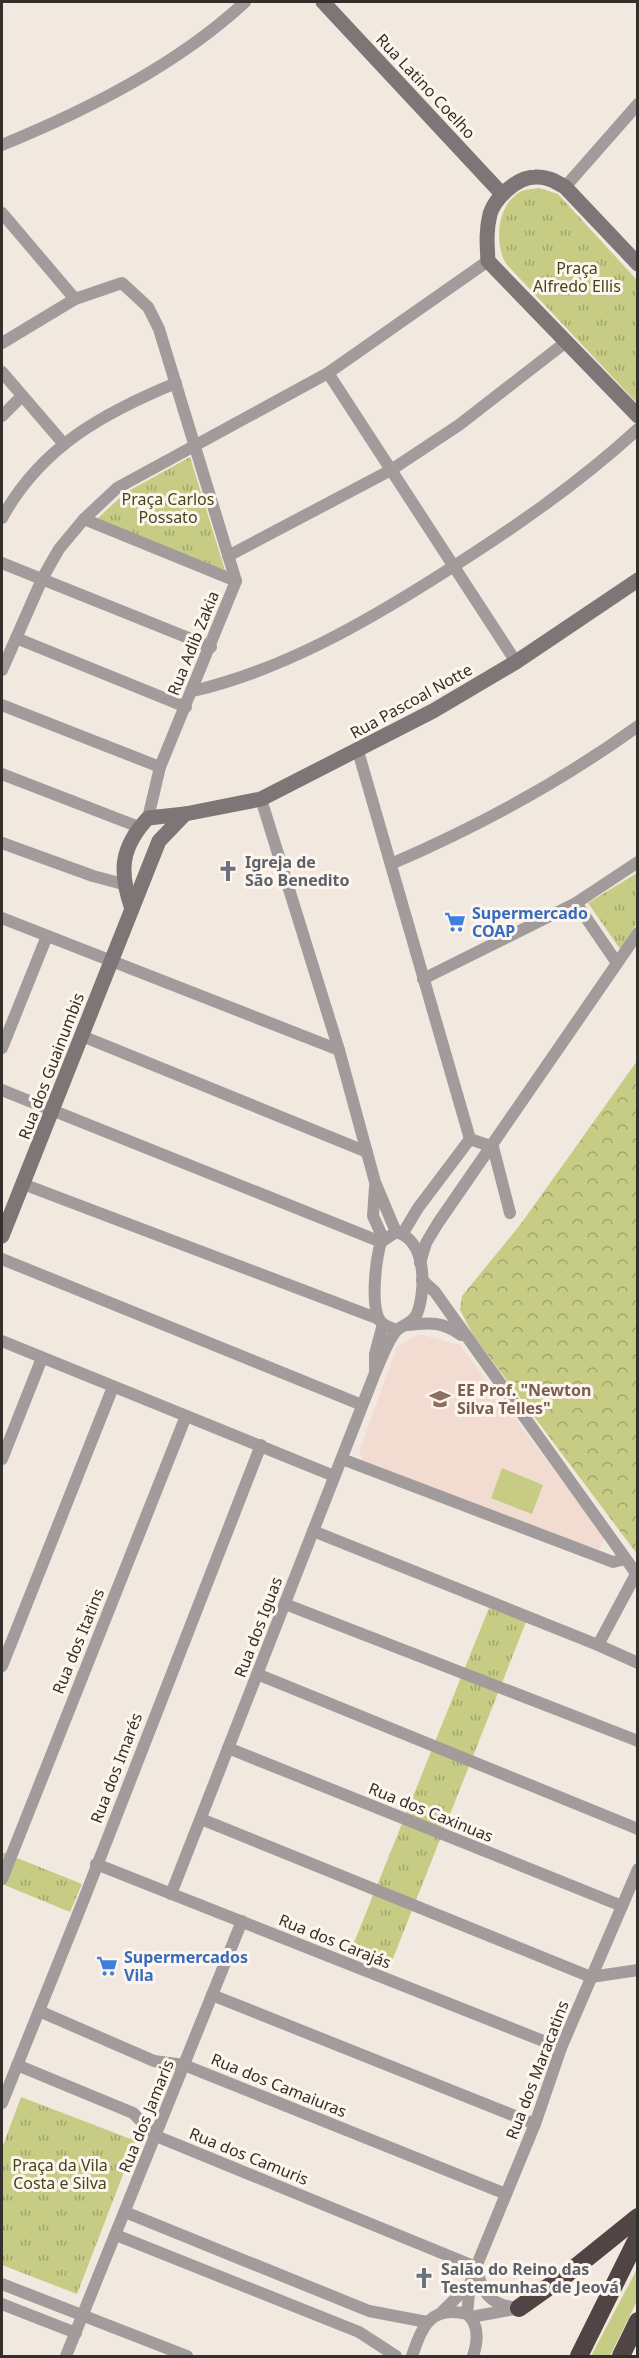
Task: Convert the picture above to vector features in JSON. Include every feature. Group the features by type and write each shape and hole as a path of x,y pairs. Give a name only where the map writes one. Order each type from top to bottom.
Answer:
{"highway":[{"path":"519,2308 571,2271 638,2217"},
{"path":"579,2356 638,2237"},
{"path":"621,2356 638,2321"}],"street":[{"path":"2,146 78,111 177,54 245,2"},
{"name":"Rua Latino Coelho","path":"323,2 502,194"},
{"path":"565,187 638,104"},
{"path":"638,264 565,187 550,178 532,177 502,194 491,212 486,236 488,261 638,416"},
{"path":"2,213 75,299 2,343"},
{"path":"2,670 43,578 60,549 84,519 117,488 328,373 488,261"},
{"name":"Rua Adib Zakia","path":"75,299 124,283 148,307 159,329 236,580 211,647 160,767 143,822"},
{"path":"228,556 391,470 459,425 566,342"},
{"path":"2,372 63,443"},
{"path":"328,373 516,662"},
{"path":"2,518 36,470 63,443 107,413 176,383"},
{"path":"2,416 22,396"},
{"path":"193,691 278,662 378,615 513,529 638,429"},
{"path":"84,519 236,580"},
{"path":"2,562 211,647"},
{"name":"Rua Pascoal Notte","path":"185,814 261,799 358,750 433,711 516,662 638,580"},
{"path":"16,638 186,707"},
{"path":"2,705 160,767"},
{"path":"391,864 444,841 535,791 638,726"},
{"path":"358,750 470,1138"},
{"path":"2,774 117,818 143,822 185,814"},
{"path":"261,799 339,1050 367,1152 375,1182 373,1216 382,1240"},
{"name":"Rua dos Guainumbis","path":"2,1236 159,841 185,814"},
{"path":"132,909 123,884 122,868 143,822"},
{"path":"2,843 93,876 123,884"},
{"path":"423,979 576,903 638,862"},
{"path":"576,903 617,963"},
{"path":"2,918 339,1050"},
{"path":"420,1263 426,1243 438,1223 493,1147 638,933"},
{"path":"2,1048 47,936"},
{"path":"82,1036 367,1152"},
{"path":"2,1090 382,1240 400,1232 470,1138"},
{"path":"470,1138 493,1147"},
{"path":"493,1147 510,1213"},
{"name":"Rua dos Iguas","path":"171,1894 375,1373 403,1327 416,1316 422,1280 420,1263 414,1246 400,1232 375,1182"},
{"path":"23,1184 381,1322 403,1327 432,1322 452,1328 465,1337"},
{"name":"Rua dos Iguas","path":"375,1373 375,1354 381,1322 375,1281 376,1257 382,1240"},
{"path":"2,1258 362,1405"},
{"path":"422,1280 435,1292 637,1575 598,1645"},
{"path":"2,1341 334,1476"},
{"path":"2,1459 42,1358"},
{"path":"2,1666 113,1387"},
{"name":"Rua dos Itatins","path":"2,1879 186,1416"},
{"name":"Rua dos Imarés","path":"2,2103 261,1445"},
{"path":"342,1459 613,1562 625,1559"},
{"path":"313,1531 638,1663"},
{"path":"285,1604 638,1741"},
{"path":"257,1674 638,1829"},
{"name":"Rua dos Caxinuas","path":"228,1748 622,1906"},
{"path":"201,1819 591,1977 638,1970"},
{"name":"Rua dos Carajás","path":"96,1864 561,2048"},
{"name":"Rua dos Maracatins","path":"473,2356 477,2342 476,2329 469,2316 470,2284 535,2124 561,2048 638,1869"},
{"name":"Rua dos Jamaris","path":"66,2356 242,1922"},
{"path":"212,1995 535,2124"},
{"name":"Rua dos Camaiuras","path":"39,2011 154,2061 184,2065 506,2194"},
{"name":"Rua dos Camuris","path":"17,2065 133,2114 156,2136 476,2267"},
{"path":"125,2212 369,2311 427,2322 412,2356"},
{"path":"116,2235 359,2332 396,2356"},
{"path":"476,2267 481,2287 488,2296 503,2306 519,2308"},
{"path":"2,2284 187,2356"},
{"name":"Rua dos Maracatins","path":"427,2322 442,2312 470,2284"},
{"path":"2,2304 76,2333"},
{"path":"442,2312 469,2316 498,2314 519,2308"},
{"path":"359,2332 369,2311"}],"shaded area":[{"name":"EE Prof. \"Newton Silva Telles\"","path":"419,1334 460,1345 605,1538 598,1552 363,1461 359,1452 397,1347"}],"green space":[{"name":"Praça Alfredo Ellis","path":"539,188 558,194 637,280 637,403 506,264 499,235 502,215 512,198 520,192"},
{"name":"Praça Carlos Possato","path":"190,457 225,570 97,519 125,493"},
{"path":"637,873 637,923 620,949 588,903"},
{"path":"637,1061 637,1554 473,1335 460,1310 462,1296 520,1225"},
{"path":"502,1468 543,1485 532,1514 491,1498"},
{"path":"489,1608 526,1622 388,1971 349,1955"},
{"path":"2,1852 82,1884 70,1912 2,1884"},
{"name":"Praça da Vila Costa e Silva","path":"21,2097 136,2141 77,2294 2,2265 2,2148"},
{"path":"637,2269 637,2301 610,2356 591,2356"}],"place":[{"name":"Igreja de São Benedito","path":"228,871"},
{"name":"Supermercado COAP","path":"455,922"},
{"name":"EE Prof. \"Newton Silva Telles\"","path":"440,1399"},
{"name":"Supermercados Vila","path":"107,1966"},
{"name":"Salão do Reino das Testemunhas de Jeová","path":"424,2278"}]}
